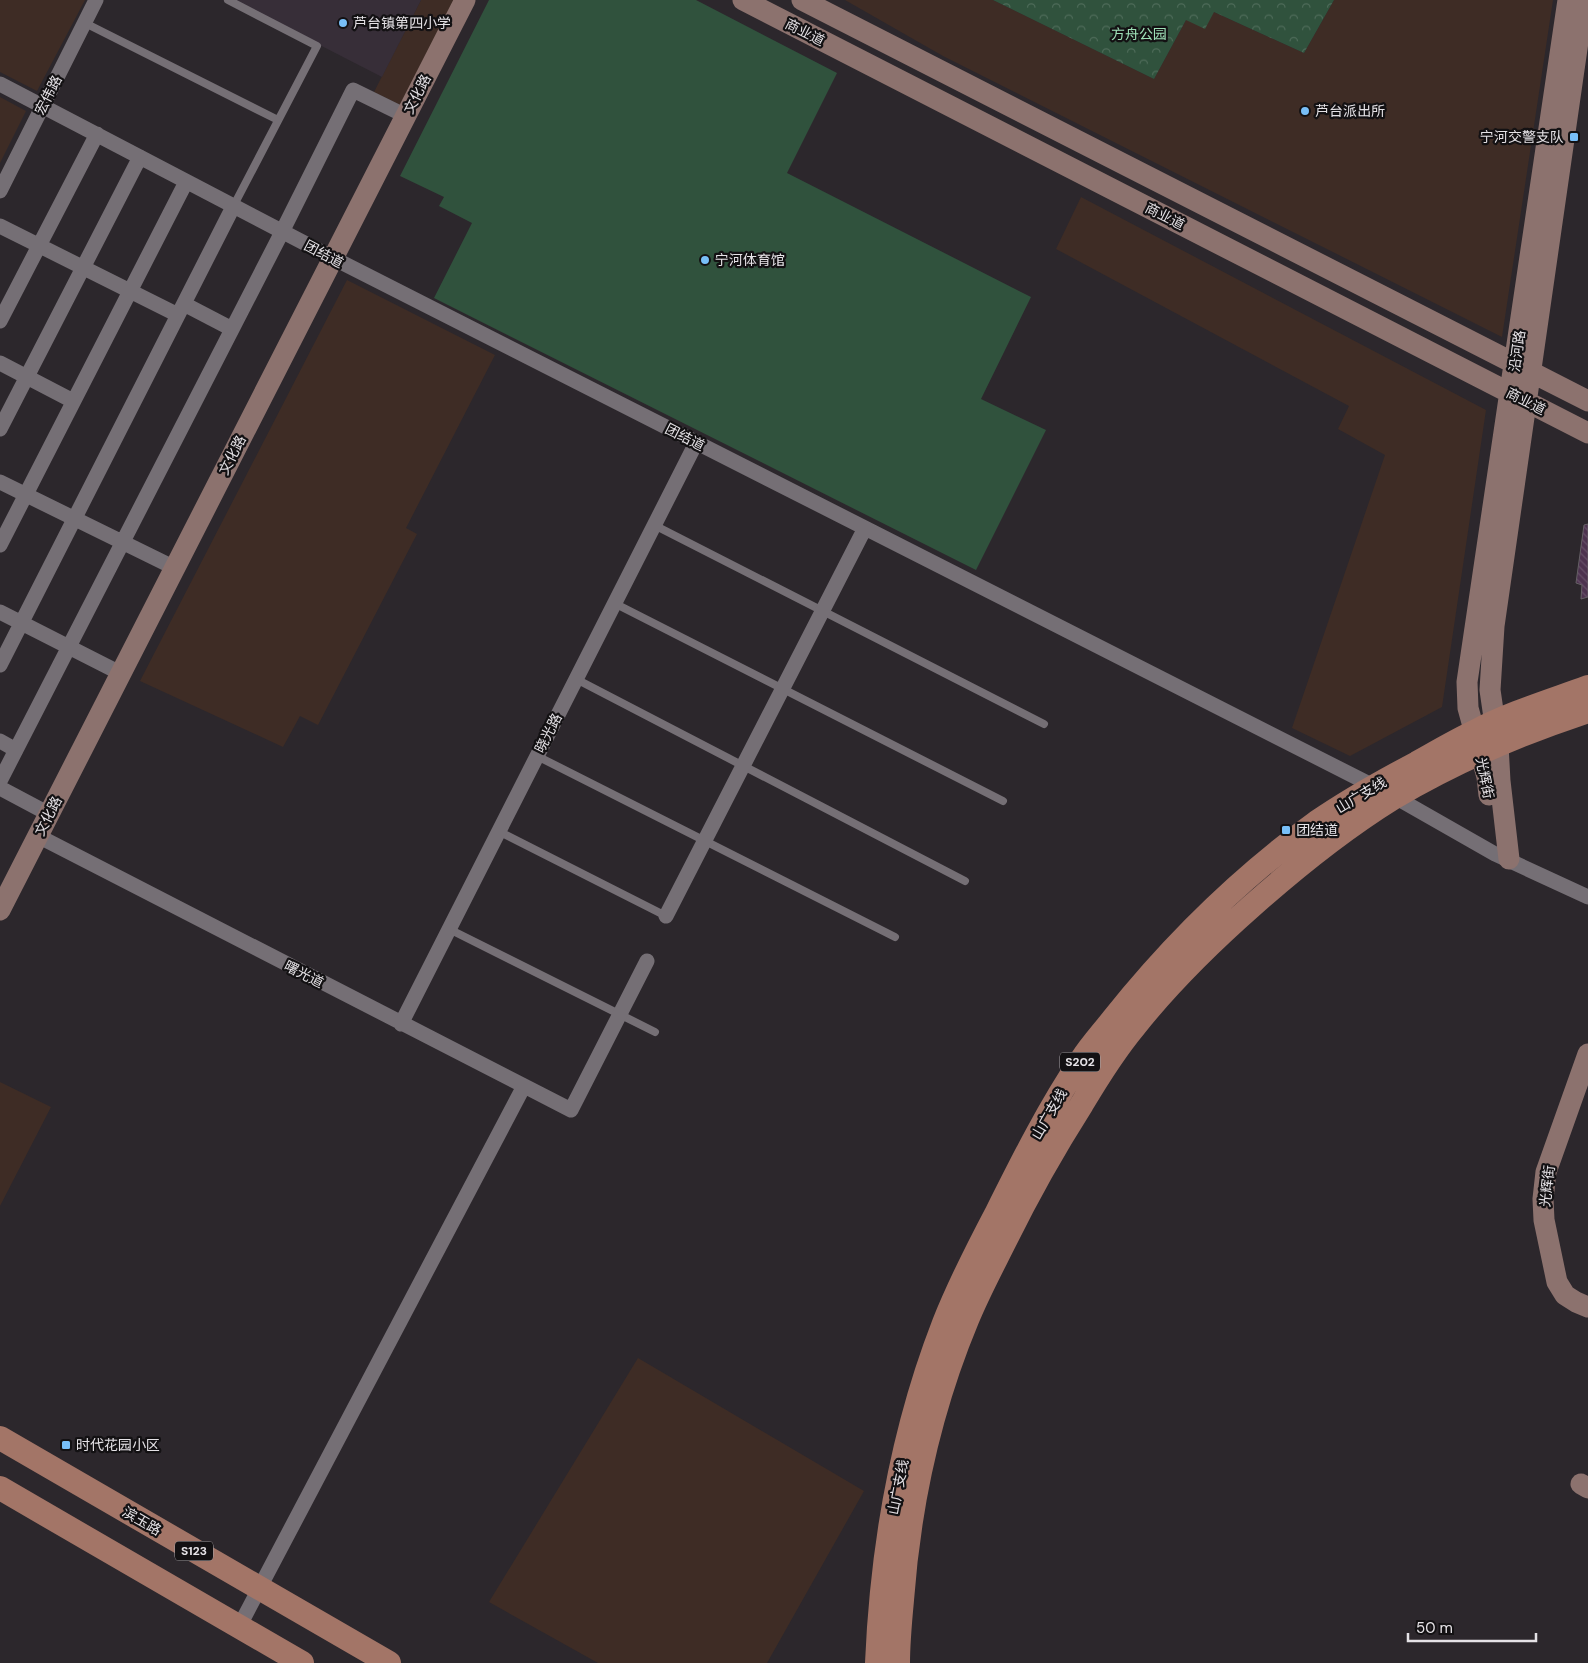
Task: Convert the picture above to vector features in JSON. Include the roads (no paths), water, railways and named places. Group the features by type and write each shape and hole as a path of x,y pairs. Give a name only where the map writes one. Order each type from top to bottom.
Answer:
{"main road":[{"name":"文化路","path":"0,908 466,0"},
{"name":"商业道","path":"743,0 1588,433"},
{"name":"商业道","path":"802,0 1523,366 1588,401"},
{"name":"沿河路","path":"1523,366 1568,0"},
{"name":"沿河路","path":"1486,738 1494,626 1518,397 1584,0"},
{"name":"山广支线","path":"877,1663 879,1616 887,1542 901,1464 921,1392 944,1322 972,1261 1040,1127 1082,1058 1164,959 1202,921 1265,862 1319,821 1373,787 1486,738 1588,687"},
{"name":"山广支线","path":"898,1663 906,1552 920,1468 936,1406 967,1319 1026,1200 1056,1145 1112,1057 1134,1027 1193,961 1268,891 1322,847 1394,797 1486,738 1556,722 1588,711"},
{"name":"光辉街","path":"1486,738 1487,777 1502,856"},
{"name":"光辉街","path":"1588,1054 1546,1172 1542,1199 1544,1220 1557,1282 1565,1296 1588,1307"},
{"name":"光辉街","path":"1588,1078 1560,1161 1553,1192 1553,1203 1555,1224 1566,1275 1572,1286 1588,1297"},
{"name":"滨玉路","path":"0,1438 259,1590 389,1663"},
{"path":"0,1488 302,1663"}],"street":[{"name":"宏伟路","path":"0,191 96,0"},
{"name":"团结道","path":"0,84 332,258 1394,797 1502,856 1588,897"},
{"path":"0,782 353,90 406,116"},
{"path":"0,321 97,134"},
{"path":"0,429 140,157"},
{"path":"0,545 186,182"},
{"path":"0,665 233,207"},
{"path":"0,226 130,291 232,329"},
{"path":"0,363 73,402"},
{"name":"晓光路","path":"401,1024 696,443"},
{"path":"0,482 175,568"},
{"path":"666,916 865,528"},
{"path":"0,612 120,674"},
{"path":"0,741 16,750"},
{"path":"0,788 49,814"},
{"name":"曙光道","path":"38,836 571,1110 620,1014"},
{"path":"620,1014 647,961"},
{"path":"239,1627 524,1086"}],"lane":[{"path":"228,0 317,46 233,207"},
{"path":"85,23 278,120"},
{"path":"654,525 1044,724"},
{"path":"614,603 1003,801"},
{"path":"576,679 966,881"},
{"path":"537,756 895,937"},
{"path":"498,831 666,916"},
{"path":"449,929 655,1032"}],"place":[{"name":"芦台镇第四小学","path":"343,23"},
{"name":"芦台派出所","path":"1305,111"},
{"name":"宁河交警支队","path":"1574,137"},
{"name":"宁河体育馆","path":"705,260"},
{"name":"团结道","path":"1286,830"},
{"name":"时代花园小区","path":"66,1445"}],"park label":[{"name":"方舟公园","path":"1139,34"}]}
